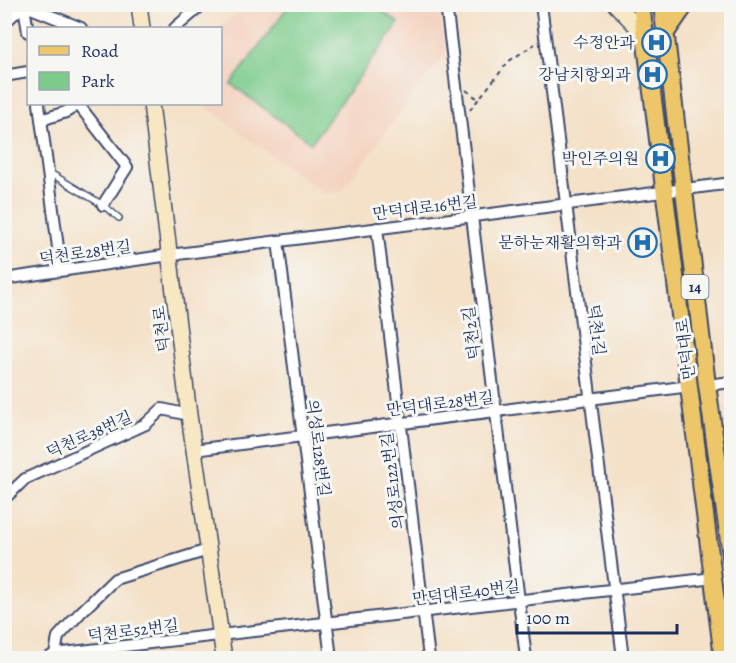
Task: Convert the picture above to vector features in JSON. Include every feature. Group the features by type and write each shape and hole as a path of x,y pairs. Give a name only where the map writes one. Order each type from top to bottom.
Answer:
{"main road":[{"path":"139,4 142,27"},
{"path":"615,4 646,36"},
{"name":"만덕대로","path":"641,4 723,658"},
{"name":"만덕대로","path":"662,4 707,385 732,562"},
{"path":"665,34 686,4"},
{"name":"덕천로","path":"151,105 189,415 224,658"}],"street":[{"path":"176,27 203,4"},
{"name":"덕천2길","path":"446,4 526,658"},
{"name":"덕천1길","path":"541,4 623,658"},
{"path":"4,23 23,5"},
{"path":"23,5 78,27"},
{"path":"23,5 27,27"},
{"path":"4,76 27,72"},
{"path":"39,105 61,270"},
{"path":"41,120 66,112 77,105"},
{"path":"80,105 126,166 104,205"},
{"name":"만덕대로16번길","path":"170,255 732,183"},
{"name":"의성로122번길","path":"377,228 429,658"},
{"name":"의성로128번길","path":"278,241 331,658"},
{"name":"덕천로28번길","path":"4,279 170,255"},
{"path":"707,385 732,382"},
{"name":"만덕대로28번길","path":"194,450 690,386"},
{"name":"덕천로38번길","path":"4,499 25,479 146,424 162,409 189,415"},
{"path":"51,656 58,637 116,579 208,550"},
{"name":"만덕대로40번길","path":"222,635 714,578"},
{"name":"덕천로52번길","path":"51,656 222,635"}],"lane":[{"path":"48,172 104,205 119,218"}],"path":[{"path":"459,112 469,111 509,61 545,39"}],"shaded area":[{"path":"246,5 438,5 446,52 341,192 323,193 202,105 222,105 222,27 220,27"}],"green space":[{"path":"289,5 373,5 399,23 311,143 231,84"}],"place":[{"name":"수정안과","path":"656,42"},
{"name":"강남치항외과","path":"652,74"},
{"name":"박인주의원","path":"660,158"},
{"name":"문하눈재활의학과","path":"643,242"}]}
